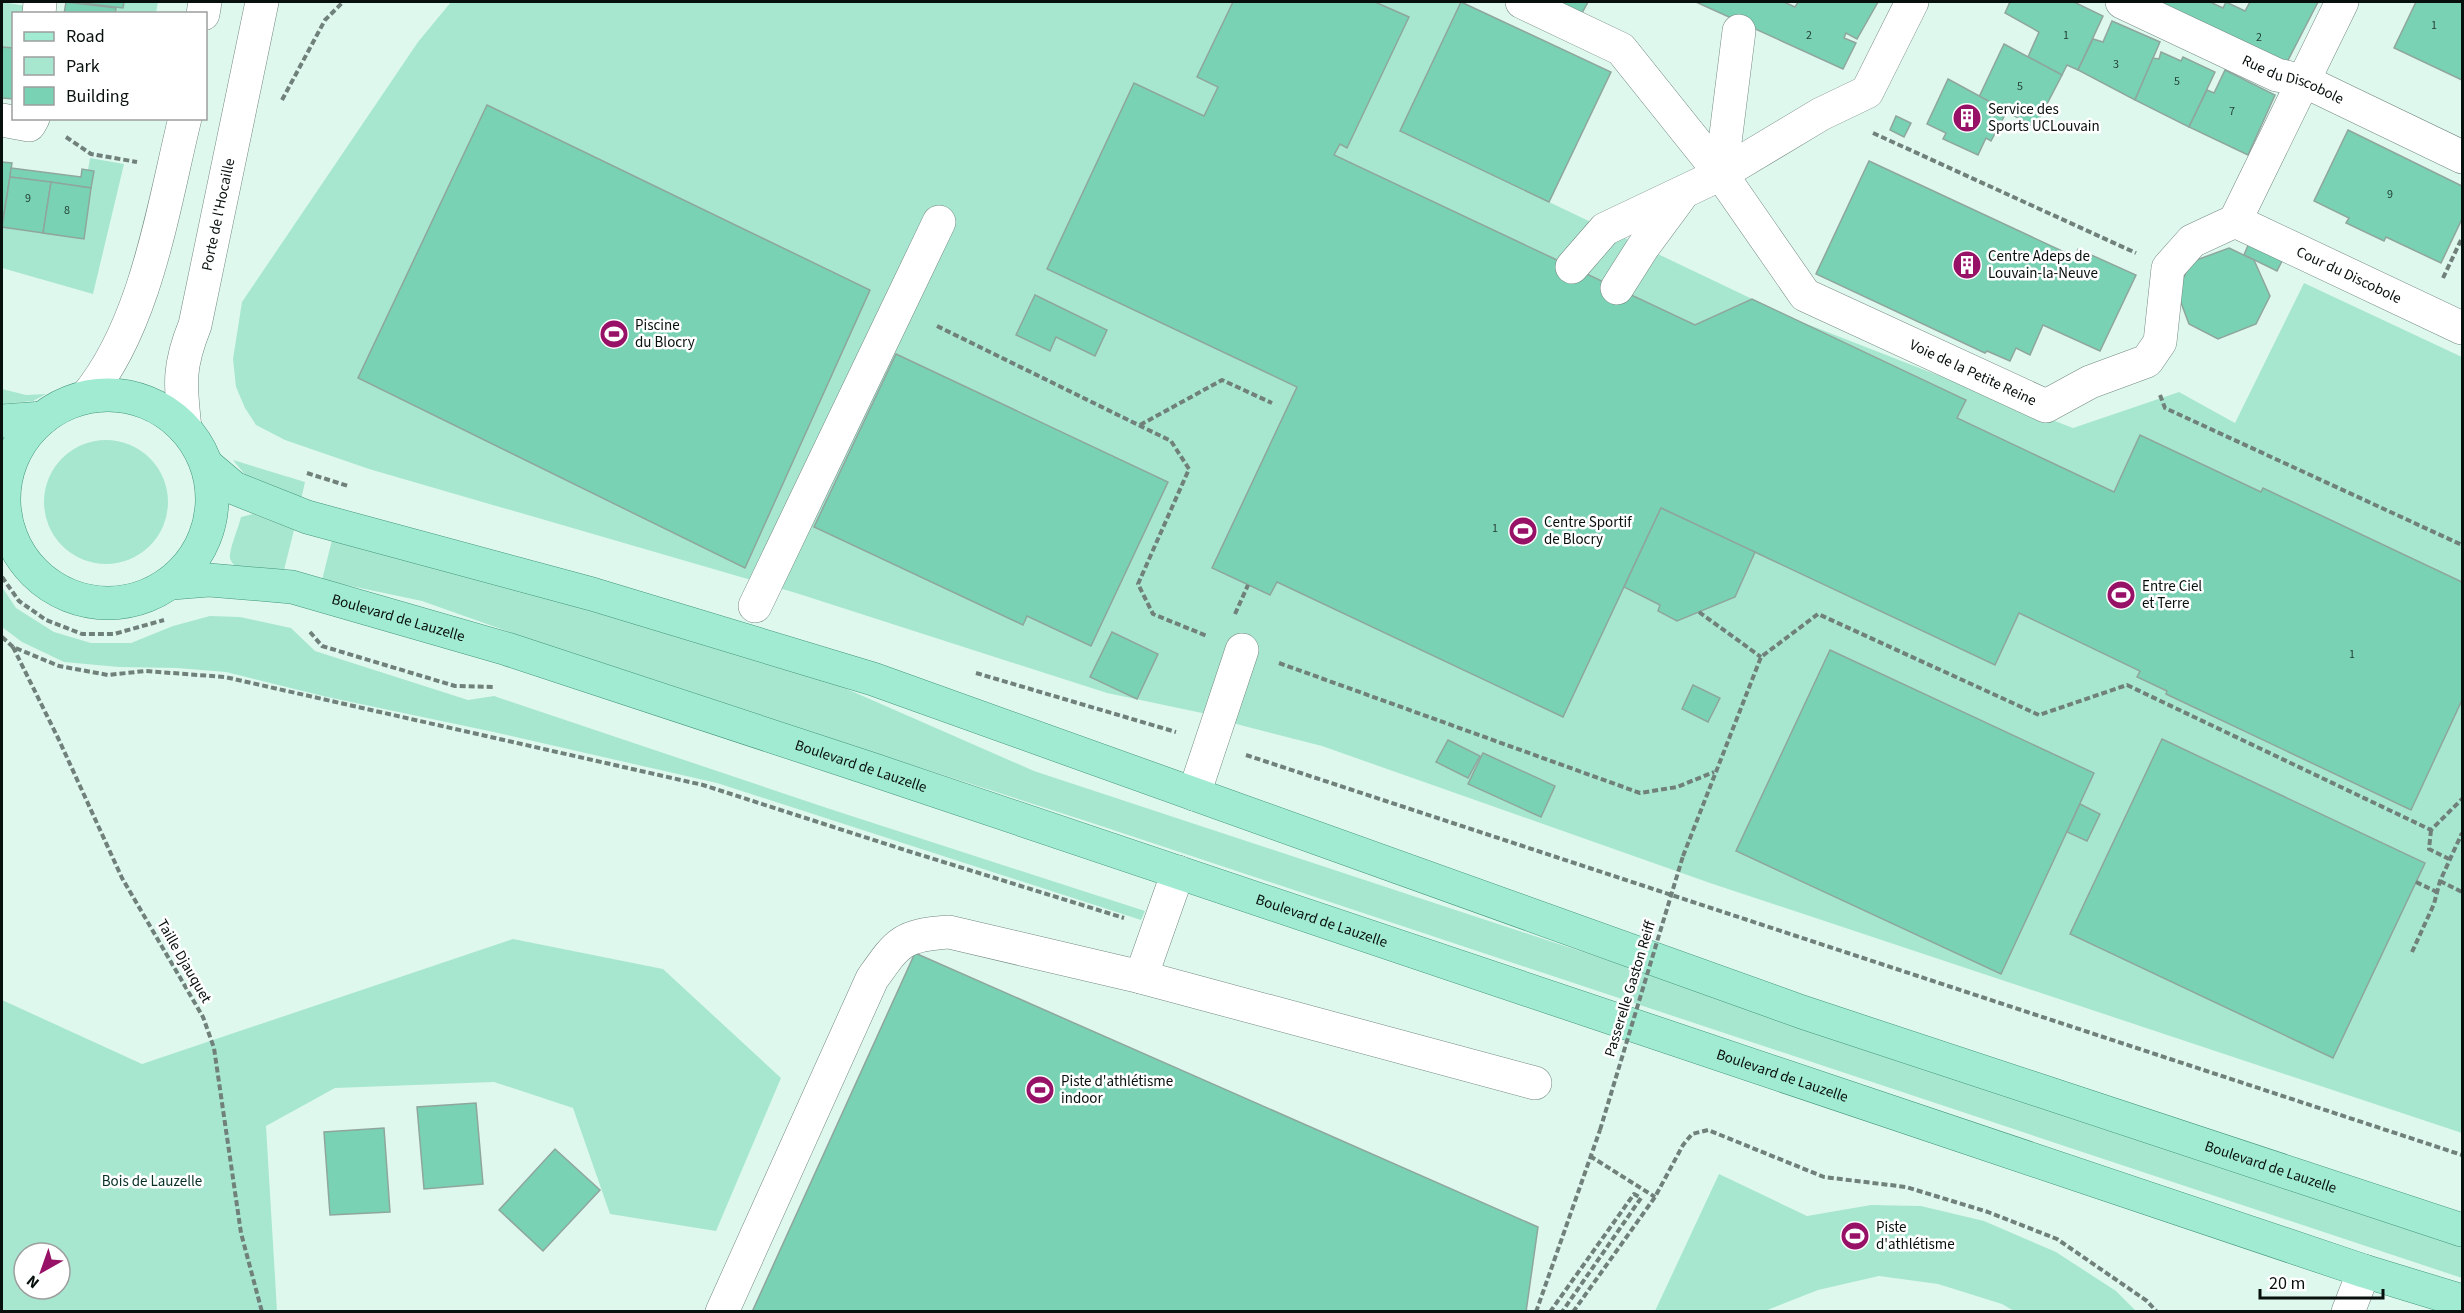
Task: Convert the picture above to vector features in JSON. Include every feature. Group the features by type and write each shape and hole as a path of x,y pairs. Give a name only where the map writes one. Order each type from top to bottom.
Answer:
{"main road":[{"path":"122,395 157,406 185,428 199,446 208,466 213,510 200,551 172,583 142,599 110,604 77,600 48,585 25,562 5,529 4,501 8,469 21,441 43,418 64,405 86,397 122,395"},
{"path":"2,421 43,418"},
{"name":"Boulevard de Lauzelle","path":"208,466 234,488 307,517 592,594 873,679 1802,1012 2463,1230"},
{"name":"Boulevard de Lauzelle","path":"172,583 209,580 292,587 507,649 2364,1271 2463,1301"}],"street":[{"name":"Porte de l'Hocaille","path":"185,428 180,386 184,352 195,325 262,2"},
{"path":"1522,2 1621,49 1720,174"},
{"path":"1572,267 1605,229 1720,174 1821,114 1867,92 1912,2"},
{"name":"Rue du Discobole","path":"2122,2 2277,75 2304,81 2463,157"},
{"path":"2147,362 2160,342 2168,268 2192,241 2235,221 2342,2"},
{"path":"1720,174 1739,31"},
{"path":"2,120 29,125 46,124"},
{"path":"86,397 104,376 122,343 142,290 184,120"},
{"name":"Voie de la Petite Reine","path":"1720,174 1805,296 2046,406 2090,382 2147,362"},
{"path":"1617,288 1643,247 1683,193"},
{"name":"Cour du Discobole","path":"2235,221 2463,328"},
{"path":"755,606 939,222"},
{"path":"1194,794 1242,650"},
{"path":"1141,976 1178,872"},
{"path":"722,1311 872,979 893,949 917,934 948,932 1141,976 1535,1083"},
{"path":"2348,1311 2364,1271"}],"path":[{"path":"279,105 325,20 343,2"},
{"path":"1821,114 1881,136 2168,268"},
{"path":"46,124 91,154 143,163"},
{"path":"937,326 1171,441 1189,469 1138,584 1152,614 1242,650 1640,793 1677,787 1714,772"},
{"path":"2147,362 2165,408 2463,545"},
{"path":"1140,426 1222,380 1272,403"},
{"path":"305,472 350,486"},
{"path":"2,577 19,601 37,614 46,620 82,634 114,634 166,619"},
{"path":"1699,612 1761,657 1818,614 2039,715 2127,685 2431,830"},
{"path":"2,638 13,647 58,666 108,675 145,671 225,677 704,785 919,855 1159,928"},
{"name":"Taille Djauquet","path":"13,647 59,740 122,878 207,1028 214,1048 241,1233 262,1311"},
{"name":"Passerelle Gaston Reiff","path":"1536,1311 1600,1130 1683,856 1761,657"},
{"path":"970,671 1210,744 2463,1155"},
{"path":"2450,859 2429,849 2431,830 2463,800"},
{"path":"2412,952 2440,881 2463,833"},
{"path":"2440,881 2463,892"},
{"path":"2416,882 2437,892"},
{"path":"1573,1311 1655,1197 1683,1145 1692,1134 1708,1130 1824,1177 1906,1188 1988,1212 2057,1239 2147,1301 2157,1311"},
{"path":"1590,1156 1655,1197"},
{"path":"1550,1311 1634,1194 1641,1198 1562,1311"}],"green space":[{"path":"2,2 32,7 31,12 12,12 12,48 2,47"},
{"path":"124,2 158,2 156,12 115,12 116,8 123,8"},
{"name":"Centre Sportif de Blocry","path":"451,2 1462,2 1611,72 1549,202 1794,319 2073,428 2179,392 2235,423 2304,283 2462,357 2462,1133 1710,883 1322,746 1202,713 1107,693 796,593 369,469 285,440 256,425 245,408 236,387 233,359 242,302 418,42"},
{"path":"90,158 124,164 93,294 2,268 2,214 84,239 93,171 88,170"},
{"path":"2,389 26,395 46,394 33,401 2,404"},
{"path":"106,440 130,445 150,458 163,478 168,502 163,526 150,546 130,559 106,564 82,559 62,546 49,526 44,502 49,478 62,458 82,445"},
{"path":"233,460 305,482 301,500 251,482"},
{"path":"253,514 294,530 282,578 241,569 231,560 231,549 241,517"},
{"path":"333,536 824,679 1034,771 2462,1242 2462,1278 1089,822 608,667 422,601 322,580"},
{"path":"2,587 16,608 54,632 91,643 131,643 173,626 210,616 240,617 291,628 315,651 468,700 494,696 830,809 1145,911 1141,920 717,783 327,697 226,672 64,662 22,642 2,627"},
{"name":"Bois de Lauzelle","path":"513,939 663,969 781,1078 716,1231 610,1214 573,1108 494,1082 335,1088 266,1126 277,1311 2,1311 2,1000 142,1064"},
{"name":"Piste d'athlétisme","path":"1719,1174 1807,1216 1871,1205 1921,1206 1984,1221 2056,1252 2116,1291 2136,1311 2014,1311 2002,1304 1938,1284 1879,1276 1818,1290 1765,1311 1655,1311"}],"building":[{"path":"66,2 116,8 115,12 64,12"},
{"path":"75,2 124,2 123,8"},
{"path":"1233,2 1375,2 1409,17 1347,148 1340,144 1334,155 1695,325 1752,299 1966,400 1957,418 2114,492 2140,435 2261,492 2263,488 2462,582 2462,700 2411,810 2166,694 2167,691 2137,677 2140,671 2019,613 1995,665 1661,508 1563,717 1277,582 1270,595 1212,568 1297,387 1047,269 1134,83 1204,116 1218,87 1197,77"},
{"path":"1461,2 1611,72 1549,202 1400,131"},
{"path":"1558,2 1588,2 1582,13"},
{"path":"1696,2 1784,2 1795,7 1798,2 1878,2 1857,39 1846,33 1844,38 1856,43 1843,69"},
{"path":"2010,2 2074,2 2103,16 2078,70 2067,65 2062,75 2028,57 2039,32 2005,13"},
{"path":"2154,2 2210,2 2223,8 2226,2 2245,11 2250,2 2318,2 2283,70"},
{"path":"2416,2 2462,2 2462,80 2394,48"},
{"path":"2112,21 2160,42 2135,100 2078,70 2093,39 2103,42"},
{"path":"2004,44 2062,75 2035,127 1979,97"},
{"path":"2,47 12,48 12,99 2,98"},
{"path":"2161,52 2181,61 2183,57 2215,72 2189,127 2135,100 2153,58 2159,59"},
{"path":"2225,70 2275,95 2248,155 2189,127 2207,90 2214,93"},
{"name":"Service des Sports UCLouvain","path":"1948,79 2007,111 1991,141 1986,138 1978,155 1943,139 1946,133 1927,124"},
{"name":"Piscine du Blocry","path":"487,105 870,290 745,568 358,378"},
{"path":"1896,116 1911,123 1904,137 1890,130"},
{"path":"2348,130 2462,186 2462,219 2441,263 2386,237 2384,241 2346,223 2349,218 2314,201"},
{"name":"Centre Adeps de Louvain-la-Neuve","path":"1869,161 2075,257 2078,249 2136,275 2100,351 2043,325 2030,355 2016,348 2010,361 1987,351 1985,353 1816,274"},
{"path":"2,162 12,163 4,214 2,214"},
{"path":"11,168 81,177 82,169 94,171 91,188 10,177"},
{"path":"10,177 51,182 43,233 2,227"},
{"path":"51,182 91,188 84,239 43,233"},
{"path":"2249,243 2283,259 2277,271 2244,255"},
{"path":"2229,248 2254,260 2270,296 2256,324 2218,339 2189,324 2177,292 2191,262"},
{"path":"1035,295 1107,330 1095,356 1056,337 1050,351 1016,335"},
{"path":"896,354 1168,482 1091,646 1027,616 1023,625 814,527"},
{"path":"1661,508 1755,552 1735,597 1677,621 1658,611 1660,605 1624,587"},
{"path":"1112,632 1158,654 1137,699 1090,677"},
{"path":"1830,650 2094,773 2001,974 1736,851"},
{"path":"1693,685 1720,698 1708,722 1682,709"},
{"path":"2162,739 2425,863 2333,1058 2070,934"},
{"path":"1448,740 1480,756 1468,778 1436,762"},
{"path":"1483,753 1555,786 1541,817 1468,784"},
{"path":"2080,804 2100,814 2087,841 2067,832"},
{"name":"Piste d'athlétisme indoor","path":"915,953 1538,1227 1526,1312 752,1312"},
{"path":"476,1103 483,1184 424,1189 417,1107"},
{"path":"384,1128 390,1212 330,1215 324,1132"},
{"path":"555,1149 600,1190 543,1251 499,1210"}],"place":[{"name":"Service des Sports UCLouvain","path":"1967,118"},
{"name":"Centre Adeps de Louvain-la-Neuve","path":"1967,265"},
{"name":"Piscine du Blocry","path":"614,334"},
{"name":"Centre Sportif de Blocry","path":"1523,531"},
{"name":"Entre Ciel et Terre","path":"2121,595"},
{"name":"Piste d'athlétisme indoor","path":"1040,1090"},
{"name":"Piste d'athlétisme","path":"1855,1236"}]}
